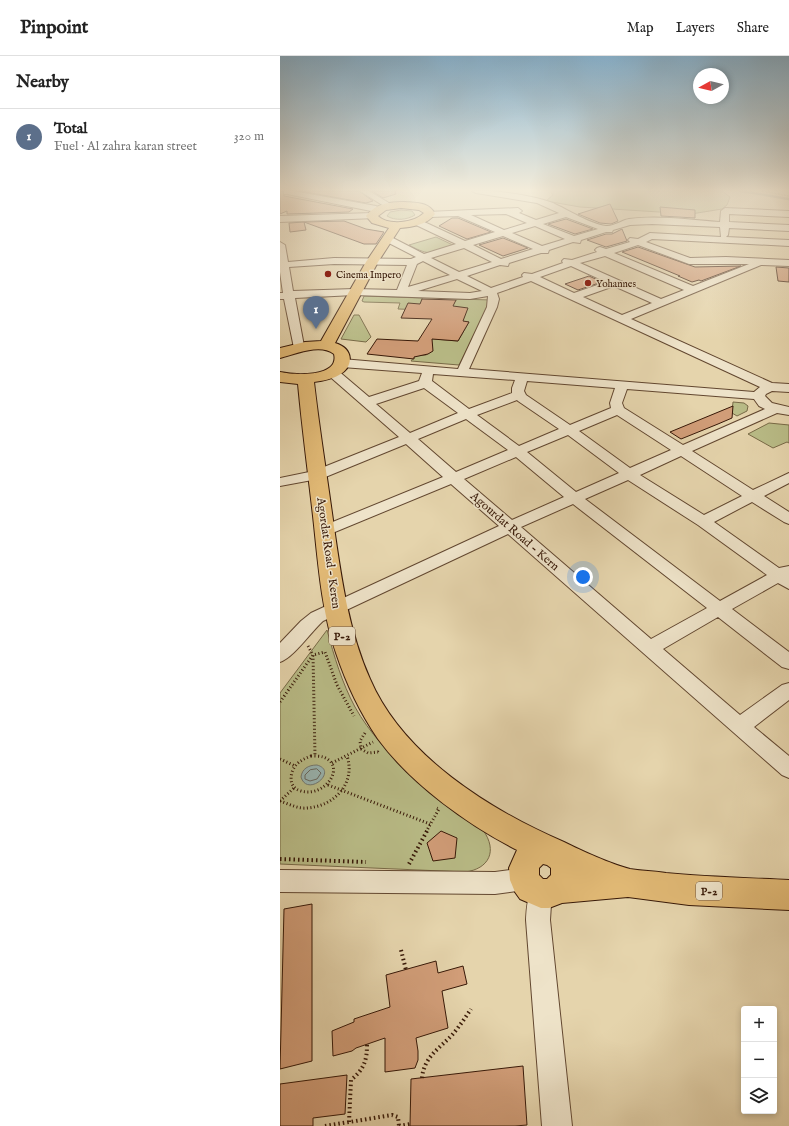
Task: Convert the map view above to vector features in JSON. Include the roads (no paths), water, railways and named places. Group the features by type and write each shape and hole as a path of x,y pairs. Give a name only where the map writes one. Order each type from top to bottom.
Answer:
{"highway":[{"path":"326,346 354,292 387,241"},
{"path":"280,353 298,346 326,346 340,352 343,356 337,367 316,378 288,379 280,377"},
{"name":"Agordat Road - Keren","path":"306,379 324,530 336,608 344,644 363,693 388,732 427,772 460,799 505,829 556,854 628,883 689,890 789,895"},
{"path":"505,829 537,884 566,879 568,872 564,860 556,854"},
{"name":"P-2","path":"556,854 541,851 535,853 526,861 537,884 628,883"}],"street":[{"path":"392,241 491,292 494,295 495,299 462,372"},
{"path":"456,241 770,387 788,387"},
{"path":"282,265 334,261 413,262 422,257 478,241"},
{"path":"522,241 661,303"},
{"path":"401,293 567,241"},
{"path":"577,241 694,290"},
{"path":"676,241 725,250 764,251 789,263"},
{"path":"725,241 725,250"},
{"path":"764,241 764,251"},
{"path":"284,296 308,293 354,292 470,296 481,295 572,263 639,242 681,259 696,261"},
{"path":"622,318 694,290 764,251 789,243"},
{"path":"280,245 284,296 298,346"},
{"path":"659,275 725,250 764,251"},
{"path":"401,293 413,262"},
{"path":"575,296 616,282"},
{"path":"337,367 427,376 462,372 759,396"},
{"name":"Agourdat Road - Kern","path":"337,367 368,402 789,769"},
{"path":"368,402 427,376"},
{"path":"427,376 467,414 517,451 574,498 789,662"},
{"path":"523,377 518,387 519,395 629,474 786,576"},
{"path":"622,385 616,403 618,410 789,519"},
{"path":"759,396 760,392 770,387"},
{"path":"280,482 318,475 467,414 519,395"},
{"path":"759,396 764,404 782,410"},
{"path":"324,530 453,476 618,410"},
{"path":"280,655 307,625 317,617 574,498 681,451 782,410"},
{"path":"703,522 789,477"},
{"path":"649,648 786,576"},
{"path":"740,726 789,690"},
{"path":"280,881 537,884 539,902 538,920 557,1126"}],"water":[{"path":"317,765 323,768 325,772 323,777 320,781 314,784 309,785 304,783 301,777 304,770 308,767"}],"place":[{"name":"Cinema Impero","path":"328,274"},
{"name":"Yohannes","path":"588,283"},
{"name":"Total","path":"316,329"}]}
